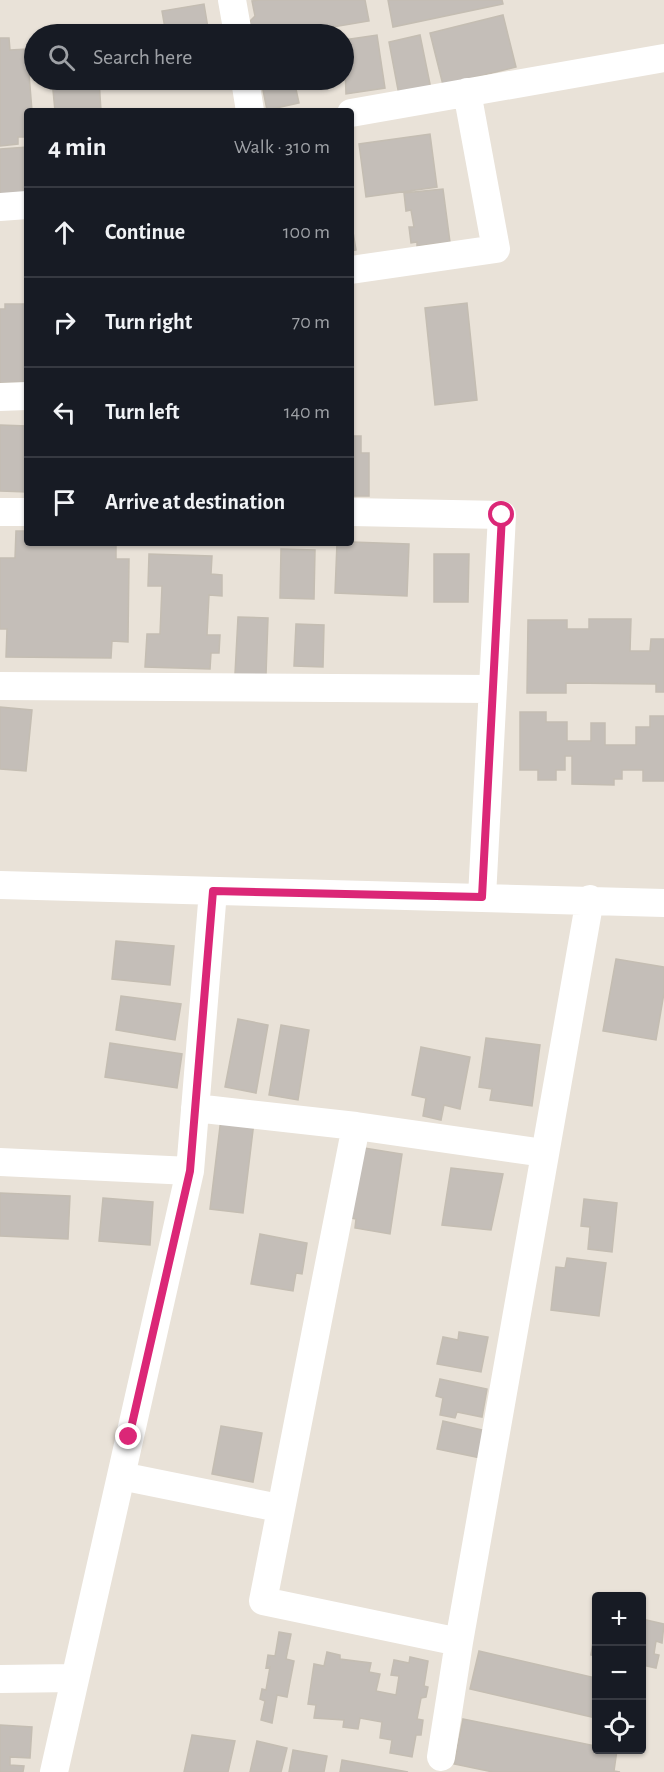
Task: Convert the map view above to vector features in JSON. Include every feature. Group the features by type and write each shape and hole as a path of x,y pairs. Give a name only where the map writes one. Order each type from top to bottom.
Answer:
{"street":[{"path":"232,0 236,24"},
{"path":"354,112 664,58"},
{"path":"247,90 250,108"},
{"path":"354,270 496,249 466,92"},
{"path":"0,207 24,205"},
{"path":"0,397 24,396"},
{"path":"0,512 24,512"},
{"path":"354,512 502,515 482,897"},
{"path":"0,686 493,689"},
{"path":"0,885 590,899 664,903"},
{"path":"54,1772 190,1171 213,891"},
{"path":"441,1757 459,1642 590,899"},
{"path":"195,1108 356,1126 544,1153"},
{"path":"356,1126 279,1508 263,1601 459,1642"},
{"path":"0,1162 190,1171"},
{"path":"121,1476 279,1508"},
{"path":"0,1679 74,1678"}],"building":[{"path":"365,0 369,21 351,24 250,24 255,16 252,1"},
{"path":"388,0 502,0 503,4 393,27"},
{"path":"204,4 207,24 164,24 162,11"},
{"path":"503,15 516,67 443,85 430,33"},
{"path":"377,35 385,88 346,94 346,90 354,90 354,38"},
{"path":"420,35 431,89 399,95 389,42"},
{"path":"0,38 9,38 10,50 24,49 24,90 30,90 32,108 24,108 24,137 18,137 18,144 0,146"},
{"path":"53,90 100,90 101,108 55,108"},
{"path":"263,90 296,90 299,103 267,108"},
{"path":"430,134 437,187 366,197 359,144"},
{"path":"24,147 24,201 0,202 0,149"},
{"path":"443,189 450,242 417,246 417,242 411,243 409,227 414,227 411,210 406,211 404,193"},
{"path":"467,303 477,400 435,405 425,308"},
{"path":"5,304 24,304 24,382 0,383 0,309 5,309"},
{"path":"0,425 24,426 24,492 0,491"},
{"path":"354,436 361,436 361,453 369,453 369,496 354,496"},
{"path":"16,531 24,531 24,546 116,546 116,559 129,559 128,642 112,641 111,658 6,657 7,629 0,629 0,558 15,558"},
{"path":"354,542 409,544 407,596 335,593 337,546 354,546"},
{"path":"281,549 315,550 314,599 280,598"},
{"path":"149,554 212,556 211,574 222,575 222,596 209,595 207,635 220,635 219,653 211,653 210,669 145,667 147,634 160,634 162,586 148,586"},
{"path":"434,554 469,554 468,602 434,602"},
{"path":"238,617 268,618 266,675 235,674"},
{"path":"589,619 631,619 630,651 650,651 651,639 664,639 664,692 656,692 656,684 566,683 566,693 527,693 528,620 567,620 567,629 589,629"},
{"path":"296,624 324,625 323,667 294,666"},
{"path":"0,707 32,710 26,771 0,769"},
{"path":"520,712 546,712 546,722 567,722 567,741 591,741 591,723 605,723 605,745 636,745 636,727 650,727 650,716 664,716 664,781 643,781 643,770 622,770 622,779 614,779 614,785 572,784 572,756 565,756 565,770 556,770 556,780 538,780 538,770 520,770"},
{"path":"116,941 174,946 170,985 112,979"},
{"path":"616,959 664,967 664,993 656,1040 603,1031"},
{"path":"121,996 181,1004 175,1040 116,1030"},
{"path":"238,1019 268,1025 256,1093 225,1087"},
{"path":"281,1025 309,1030 298,1100 269,1095"},
{"path":"486,1038 540,1045 532,1106 490,1100 492,1089 479,1087"},
{"path":"110,1043 182,1054 177,1088 105,1077"},
{"path":"421,1047 470,1057 460,1109 444,1105 441,1120 423,1116 426,1098 412,1095"},
{"path":"221,1118 254,1122 243,1213 210,1209"},
{"path":"358,1147 402,1154 390,1234 355,1228 356,1219 346,1217"},
{"path":"451,1168 503,1174 491,1230 442,1225"},
{"path":"0,1193 70,1196 68,1239 0,1236"},
{"path":"103,1198 153,1202 150,1245 99,1241"},
{"path":"584,1199 617,1203 612,1252 588,1249 590,1227 581,1226"},
{"path":"260,1234 307,1243 302,1274 296,1273 293,1291 251,1284"},
{"path":"567,1258 606,1263 599,1316 551,1310 556,1267 565,1268"},
{"path":"459,1332 488,1337 481,1372 437,1364 443,1337 458,1340"},
{"path":"440,1379 487,1389 482,1417 457,1412 455,1418 440,1415 443,1398 436,1396"},
{"path":"443,1421 487,1431 481,1458 437,1449"},
{"path":"221,1426 262,1433 253,1482 212,1474"},
{"path":"646,1620 664,1624 662,1643 656,1641 654,1654 659,1655 656,1668 646,1666"},
{"path":"279,1632 291,1634 286,1659 294,1661 287,1697 277,1695 272,1723 261,1720 265,1701 260,1699 262,1689 266,1690 270,1667 266,1668 268,1655 275,1656"},
{"path":"479,1651 592,1677 592,1717 470,1689"},
{"path":"327,1652 340,1655 340,1659 371,1663 369,1672 380,1674 376,1691 396,1695 399,1676 391,1675 394,1660 409,1663 410,1657 428,1661 424,1686 428,1687 426,1697 421,1698 417,1719 423,1720 421,1735 416,1735 412,1757 390,1753 392,1740 380,1738 382,1722 360,1718 358,1729 343,1727 344,1720 314,1718 316,1705 308,1704 314,1664 324,1666"},
{"path":"463,1719 592,1745 592,1754 616,1754 614,1771 620,1772 493,1772 454,1764"},
{"path":"0,1725 32,1727 30,1758 10,1757 10,1765 24,1766 23,1772 0,1772"},
{"path":"192,1735 235,1741 228,1772 184,1772"},
{"path":"257,1741 287,1748 281,1772 250,1772"},
{"path":"293,1750 327,1756 324,1772 289,1772"},
{"path":"342,1760 408,1772 340,1772"}],"route":[{"path":"129,1437 190,1171 213,891 482,897 502,515"}]}
